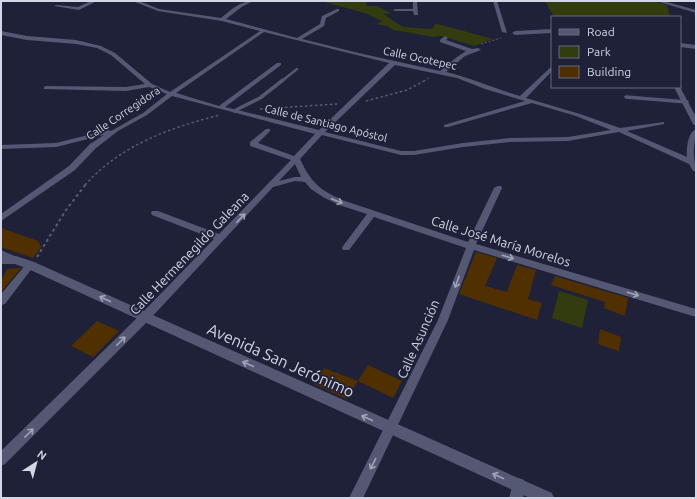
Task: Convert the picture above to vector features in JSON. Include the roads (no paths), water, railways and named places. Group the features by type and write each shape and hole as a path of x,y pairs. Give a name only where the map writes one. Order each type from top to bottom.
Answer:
{"main road":[{"name":"Avenida San Jerónimo","path":"1,260 16,260 32,264 391,429 518,492 547,498"}],"street":[{"path":"66,1 56,6 79,9 95,1"},
{"name":"Calle Ocotepec","path":"136,1 158,10 222,20 262,32 459,77 530,102 578,115 620,130 694,166"},
{"path":"222,20 241,5 251,1"},
{"path":"395,10 416,12 415,1"},
{"path":"495,1 505,32"},
{"path":"658,1 695,12"},
{"path":"297,40 322,25 324,18 337,10"},
{"path":"514,33 551,31"},
{"name":"Calle Corregidora","path":"1,218 72,168 93,146 116,130 145,114 171,94 262,32"},
{"name":"Calle de Santiago Apóstol","path":"1,33 27,38 76,42 99,47 113,54 150,85 171,94 221,111 234,111 389,150 414,153 463,145 568,139 662,123"},
{"path":"445,38 442,41 470,51"},
{"path":"681,45 696,47"},
{"path":"442,73 455,61 470,51 478,50"},
{"path":"681,50 696,51"},
{"name":"Calle Hermenegildo Galeana","path":"1,460 145,317 273,185 321,132 393,63"},
{"path":"221,111 279,64"},
{"path":"522,99 551,69"},
{"path":"46,88 126,88 150,85"},
{"path":"678,88 696,124"},
{"path":"446,126 530,102"},
{"path":"686,102 696,103"},
{"path":"1,147 56,144 86,139 116,130"},
{"path":"268,130 253,144 296,159"},
{"path":"694,166 689,154 696,131"},
{"name":"Calle José María Morelos","path":"296,159 305,180 321,194 372,214 471,246 696,313"},
{"path":"273,185 295,179 305,180"},
{"name":"Calle Asunción","path":"356,498 443,320 471,246 498,188"},
{"path":"154,213 221,238"},
{"path":"346,248 372,214"},
{"path":"1,253 16,260"},
{"path":"1,301 32,264"}],"lane":[{"path":"234,111 260,98 297,70"},
{"path":"626,97 686,102"}]}
